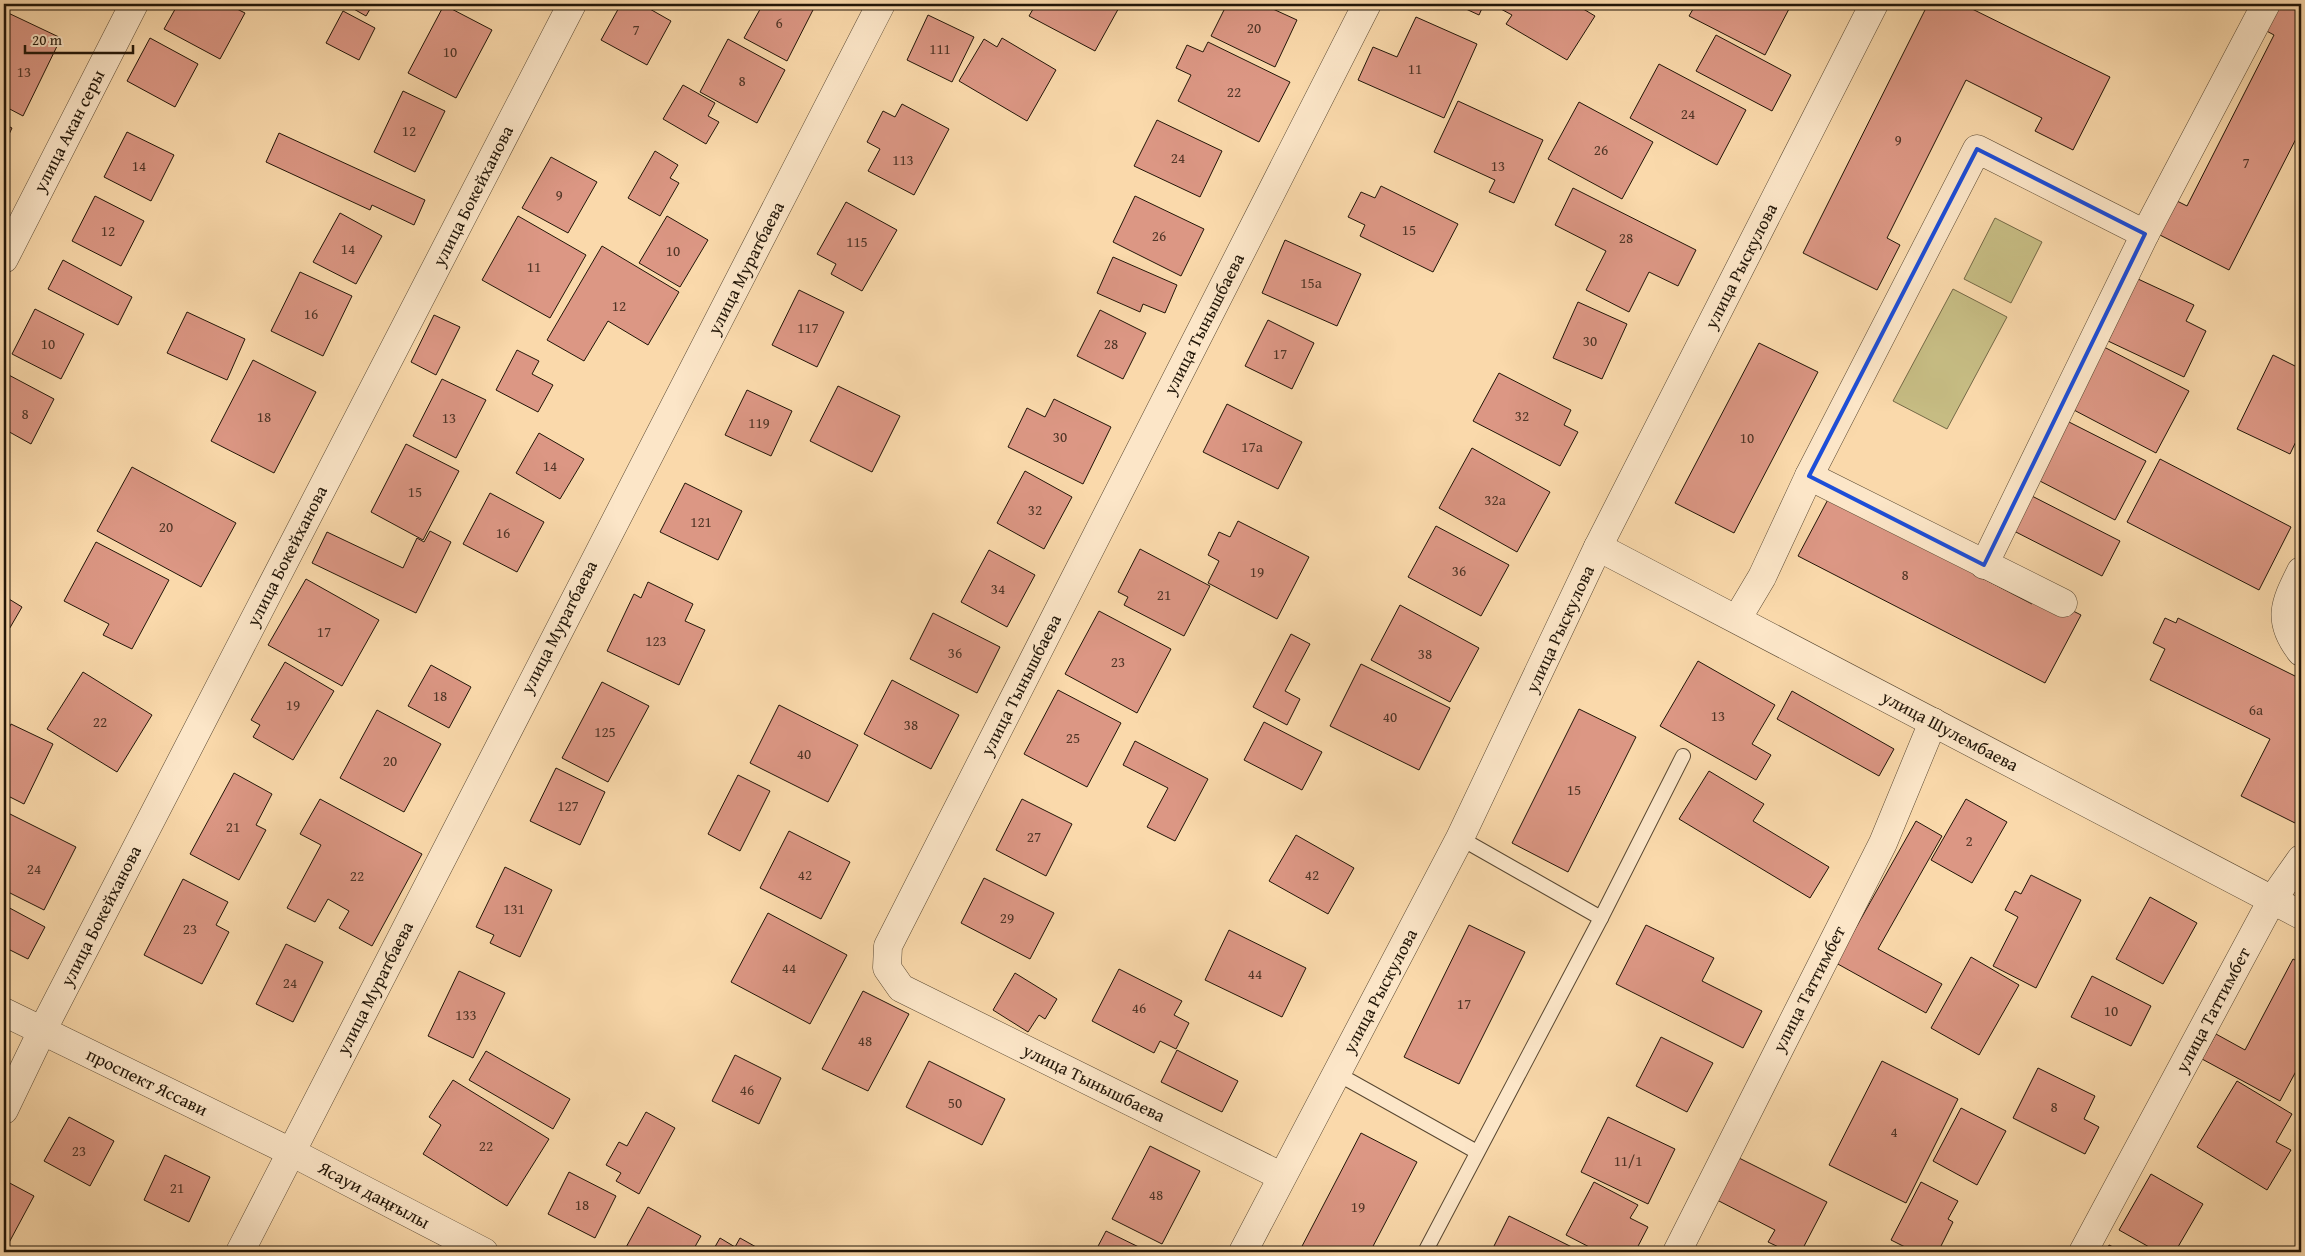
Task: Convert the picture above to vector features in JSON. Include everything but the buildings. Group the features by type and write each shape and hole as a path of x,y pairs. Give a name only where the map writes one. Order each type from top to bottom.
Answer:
{"street":[{"name":"улица Акан серы","path":"4,259 134,4"},
{"name":"улица Бокейханова","path":"4,1110 42,1031 572,4"},
{"name":"улица Муратбаева","path":"240,1252 881,4"},
{"name":"улица Тынышбаева","path":"1282,1176 901,988 887,968 888,946 1367,4"},
{"name":"улица Рыскулова","path":"1243,1252 1460,838 1598,547 1874,4"},
{"path":"1984,565 2145,234 2266,4"},
{"path":"1738,619 1762,577 1809,476 1978,149 2145,234"},
{"path":"1809,476 2063,603"},
{"name":"улица Шулембаева","path":"1598,547 2301,916"},
{"path":"2301,571 2288,596 2283,613 2288,632 2301,652"},
{"name":"улица Таттимбет","path":"1677,1252 1883,843 1933,722"},
{"name":"улица Таттимбет","path":"2083,1252 2272,900 2301,859"},
{"name":"проспект Яссави","path":"4,1012 291,1152"},
{"name":"Ясауи даңғылы","path":"291,1152 484,1252"}],"lane":[{"path":"1425,1252 1601,918 1683,756"},
{"path":"1460,838 1601,918"},
{"path":"1336,1073 1477,1152"}],"highlighted area":[{"path":"1977,149 2145,234 1984,565 1809,476"}],"shaded area":[{"path":"1995,218 2042,242 2011,303 1964,279"},
{"path":"1953,289 2007,317 1947,429 1893,401"}]}
